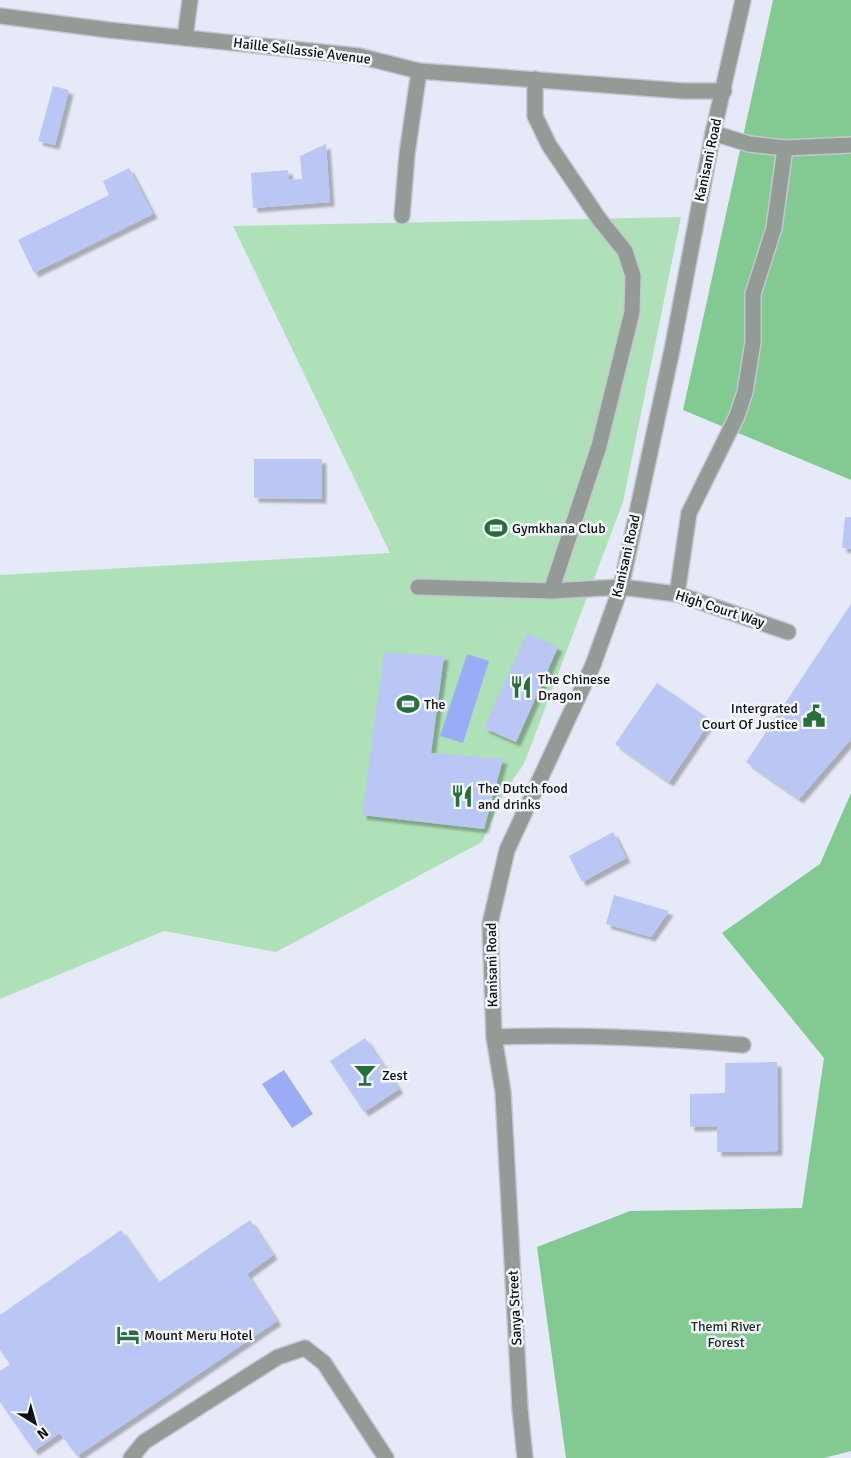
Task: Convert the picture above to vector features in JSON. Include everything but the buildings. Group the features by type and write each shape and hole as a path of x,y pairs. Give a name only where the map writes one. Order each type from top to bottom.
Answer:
{"street":[{"path":"185,38 190,0"},
{"name":"Kanisani Road","path":"507,1158 503,1092 494,1037 490,924 507,850 593,665 621,587 672,350 713,133 743,0"},
{"name":"Haille Sellassie Avenue","path":"0,16 359,56 419,71 684,91 724,91"},
{"path":"402,216 407,154 419,71"},
{"path":"535,79 535,116 546,138 594,212 625,251 633,276 632,312 599,446 551,591"},
{"path":"713,133 749,144 785,148 851,145"},
{"path":"678,594 689,513 733,425 745,392 753,342 753,294 774,228 785,148"},
{"name":"High Court Way","path":"418,587 551,591 621,587 678,594 788,632"},
{"path":"494,1037 565,1035 665,1038 743,1044"},
{"name":"Sanya Street","path":"507,1158 520,1409 525,1458"},
{"path":"131,1458 144,1442 278,1357 305,1348 324,1363 386,1458"}],"green space":[{"path":"773,0 851,0 851,480 683,410"},
{"path":"681,217 623,502 524,764 505,791 482,842 276,952 164,931 0,999 0,575 390,553 233,226"},
{"name":"Themi River Forest","path":"851,793 851,1451 824,1458 566,1458 537,1247 630,1211 802,1208 824,1058 722,933 820,864"}],"water":[{"path":"467,654 489,661 463,743 440,736"},
{"path":"284,1070 313,1114 292,1128 262,1084"}],"place":[{"name":"Gymkhana Club","path":"496,528"},
{"name":"The Chinese Dragon","path":"521,687"},
{"name":"The","path":"408,704"},
{"name":"Intergrated Court Of Justice","path":"814,716"},
{"name":"The Dutch food and drinks","path":"462,796"},
{"name":"Zest","path":"365,1075"},
{"name":"Mount Meru Hotel","path":"128,1335"}]}
